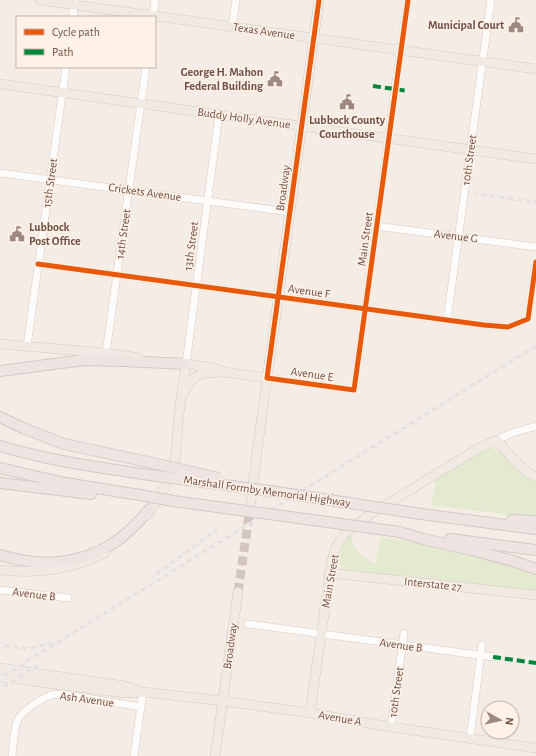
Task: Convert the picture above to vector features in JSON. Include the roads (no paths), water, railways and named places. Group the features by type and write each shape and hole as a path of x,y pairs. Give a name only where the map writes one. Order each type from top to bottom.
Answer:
{"highway":[{"path":"0,371 84,360 186,364"},
{"path":"0,417 64,444 248,484 277,492"},
{"name":"Marshall Formby Memorial Highway","path":"0,446 20,452 80,465 536,529"},
{"path":"0,468 65,483 139,497"},
{"path":"0,483 139,497"},
{"name":"Marshall Formby Memorial Highway","path":"139,497 536,550"},
{"path":"0,554 24,561 43,563 78,559 100,550 118,540 150,509"},
{"path":"464,520 536,520"},
{"path":"400,532 424,540 472,550 513,561 536,569"}],"main road":[{"name":"Texas Avenue","path":"40,0 75,2 153,16"},
{"name":"Broadway","path":"250,509 319,0"},
{"name":"Texas Avenue","path":"156,16 536,69"},
{"name":"Buddy Holly Avenue","path":"0,84 536,159"},
{"name":"Avenue E","path":"0,344 106,353 214,368 224,372 267,378"},
{"name":"13th Street","path":"150,509 161,495 171,474 175,458 186,364"},
{"path":"181,399 187,386 198,375 224,372"},
{"path":"498,440 518,465 536,477"},
{"name":"Main Street","path":"310,713 330,573 335,549 339,542 345,534 369,515 479,448 498,440"},
{"path":"0,570 42,572 66,568 92,560 106,553 124,540 136,529 150,509"},
{"name":"Interstate 27","path":"330,573 536,595"},
{"name":"Broadway","path":"215,756 238,592"},
{"name":"Avenue A","path":"0,668 125,686 143,692"},
{"name":"Avenue A","path":"0,677 124,693 143,692 223,701 536,748"}],"street":[{"path":"153,16 155,0"},
{"path":"232,27 236,0"},
{"name":"Main Street","path":"354,390 408,0"},
{"name":"10th Street","path":"447,320 491,0"},
{"path":"73,16 75,2"},
{"name":"15th Street","path":"27,346 66,68"},
{"name":"14th Street","path":"106,353 146,68"},
{"name":"13th Street","path":"186,364 219,114"},
{"name":"Crickets Avenue","path":"0,173 290,212"},
{"name":"Avenue G","path":"376,226 536,247"},
{"name":"Avenue F","path":"38,264 484,325 508,327 528,319 536,262"},
{"name":"Avenue E","path":"267,378 354,390"},
{"path":"498,440 512,433 536,426"},
{"name":"Avenue B","path":"0,590 68,598"},
{"name":"Avenue B","path":"248,624 493,657"},
{"name":"10th Street","path":"391,727 404,633"},
{"path":"470,739 482,645"},
{"path":"134,756 143,692"},
{"name":"Ash Avenue","path":"12,756 17,722 20,716 34,704 50,695 62,694 141,707"}],"tunnel":[{"path":"238,592 250,509"}],"railway":[{"path":"477,194 536,202"},
{"path":"0,678 536,346"},
{"path":"153,577 216,530"},
{"path":"0,645 28,649 51,643"},
{"path":"0,689 37,666"}],"place":[{"name":"Municipal Court","path":"516,25"},
{"name":"George H. Mahon Federal Building","path":"275,79"},
{"name":"Lubbock County Courthouse","path":"347,102"},
{"name":"Lubbock Post Office","path":"17,234"}]}
